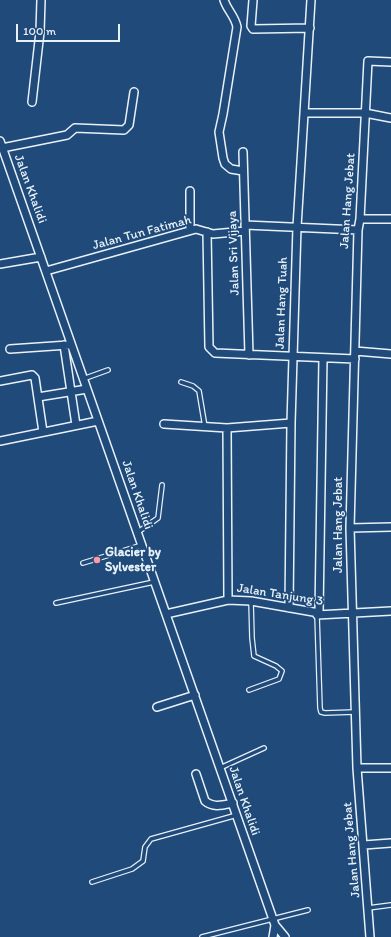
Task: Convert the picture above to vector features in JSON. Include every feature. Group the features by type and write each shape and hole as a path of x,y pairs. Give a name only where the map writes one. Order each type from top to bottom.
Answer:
{"street":[{"path":"32,102 40,32 41,0"},
{"path":"224,0 226,6 235,19 236,27 223,114 219,128 226,164 231,169 243,171"},
{"path":"253,0 251,26 253,29 310,28"},
{"name":"Jalan Hang Tuah","path":"289,608 291,423 297,227 311,0"},
{"name":"Jalan Hang Jebat","path":"370,937 357,768 351,614 350,528 358,230 360,220 368,61 391,62"},
{"path":"1,145 67,135 75,128 124,130 129,125 134,92"},
{"path":"305,113 365,113 391,118"},
{"name":"Jalan Khalidi","path":"1,145 79,362 83,378 274,921"},
{"name":"Jalan Sri Vijaya","path":"243,152 249,355"},
{"path":"190,190 190,230"},
{"path":"360,220 391,219"},
{"name":"Jalan Tun Fatimah","path":"46,271 196,229 213,234 245,228 297,227 358,230"},
{"path":"207,232 209,347 215,353 355,359"},
{"path":"0,264 41,257"},
{"path":"64,345 76,425"},
{"path":"10,349 72,345"},
{"path":"355,350 391,354"},
{"path":"318,614 323,358"},
{"path":"67,364 79,362"},
{"path":"0,381 32,375 36,378 43,432"},
{"path":"38,397 87,389"},
{"path":"0,441 98,420"},
{"path":"164,424 227,428 291,423"},
{"path":"227,428 228,600"},
{"path":"350,528 391,527"},
{"name":"Jalan Tanjung 3","path":"166,614 228,600 251,601 318,614 351,614 391,611"},
{"path":"157,707 195,695"},
{"path":"357,768 391,768"},
{"path":"196,774 205,801 208,804 214,806 233,804"},
{"path":"364,845 391,843"},
{"path":"273,937 274,921"},
{"path":"274,921 285,937"}],"lane":[{"path":"83,378 108,370"},
{"path":"181,382 193,386 199,391 205,427"},
{"path":"138,532 158,518 162,485"},
{"path":"83,563 142,545"},
{"path":"56,603 155,582"},
{"path":"249,690 279,679 282,670 254,656 251,601"},
{"path":"318,614 321,712 355,712"},
{"path":"220,768 264,748"},
{"path":"92,882 132,869 143,861 145,847 151,840 237,816"},
{"path":"368,908 391,904"},
{"path":"202,937 274,921 308,910"}],"place":[{"name":"Glacier by Sylvester","path":"97,560"}]}
